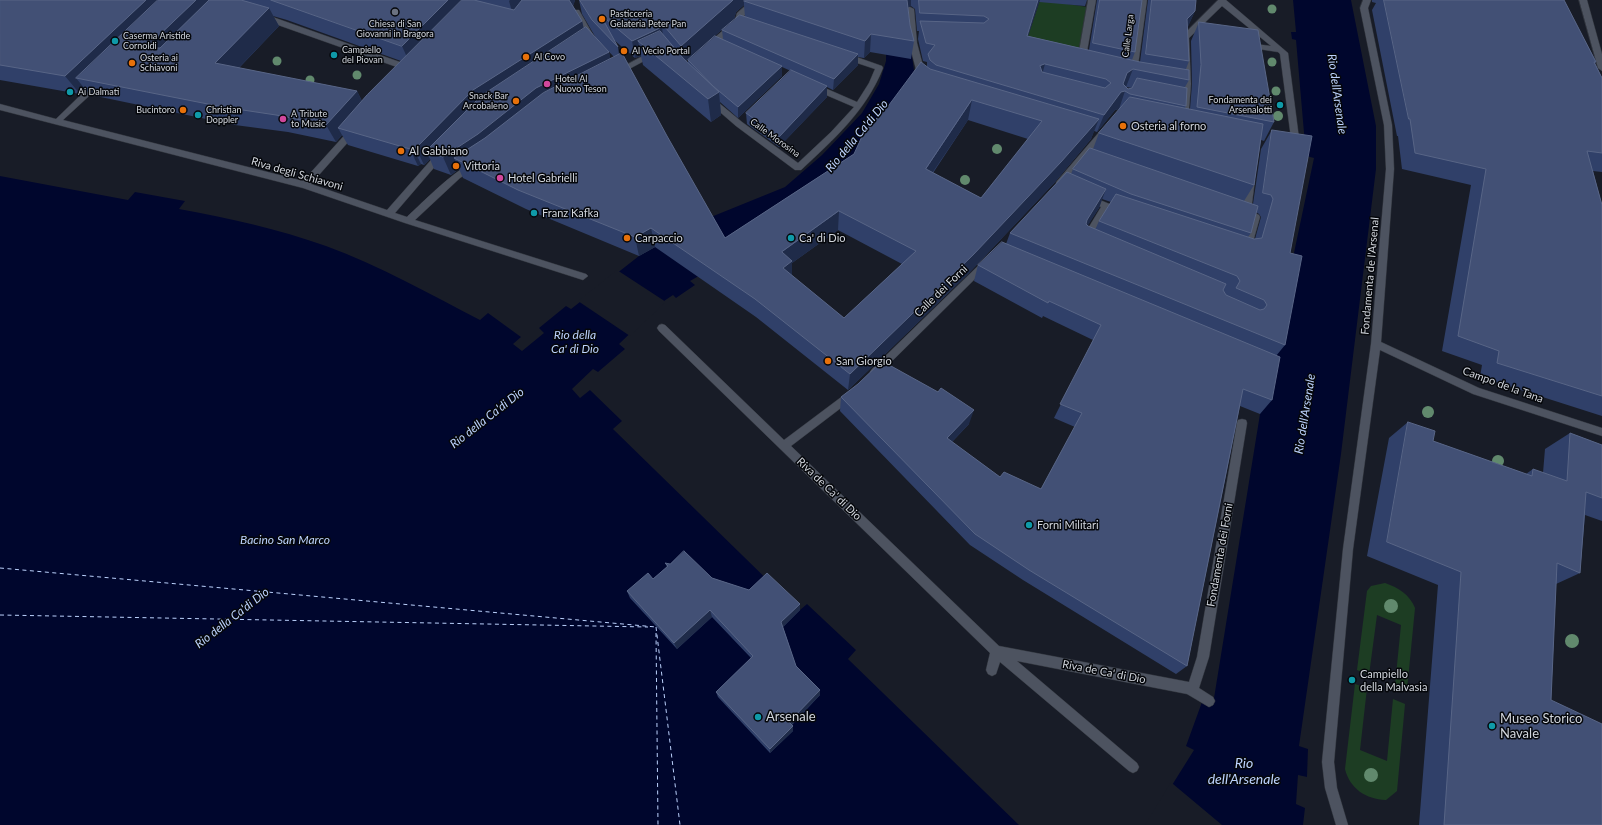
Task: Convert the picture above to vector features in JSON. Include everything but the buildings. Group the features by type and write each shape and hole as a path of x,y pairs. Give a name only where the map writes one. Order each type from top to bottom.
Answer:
{"street":[{"path":"704,51 718,43 743,22 740,15 756,0"},
{"path":"1085,65 1092,0"},
{"name":"Calle Larga","path":"1133,75 1143,0"},
{"path":"1583,0 1602,68"},
{"path":"1180,128 1184,84 1185,37 1191,37 1222,1 1282,52 1297,150 1290,149"},
{"path":"580,2 579,11 592,43"},
{"name":"Fondamenta de l'Arsenal","path":"1341,822 1331,788 1328,762 1348,549 1376,344 1390,169 1388,125 1364,8 1368,4"},
{"path":"910,5 922,80 926,83"},
{"path":"255,14 283,23 409,72 420,61"},
{"path":"1241,44 1282,52"},
{"path":"606,78 618,68 659,52"},
{"name":"Calle Morosina","path":"705,95 742,122 798,168 828,140 859,106 874,83 879,68 835,53"},
{"path":"57,122 103,78"},
{"path":"811,85 859,106"},
{"name":"Riva degli Schiavoni","path":"0,107 305,186 408,221 583,276"},
{"path":"305,186 362,121"},
{"path":"1059,188 1086,158 1096,136 1109,126"},
{"path":"389,214 448,147"},
{"path":"408,221 457,176 482,159"},
{"path":"1246,213 1252,174"},
{"path":"1079,194 1128,215"},
{"path":"1091,244 1084,241 1106,206"},
{"path":"1233,208 1256,217 1246,253 1236,250"},
{"name":"Calle dei Forni","path":"870,377 992,257"},
{"name":"Riva de Ca' di Dio","path":"662,328 996,651 1133,767"},
{"name":"Campo de la Tana","path":"1376,344 1476,391 1602,432"},
{"path":"784,446 858,388"},
{"name":"Fondamenta dei Forni","path":"1192,687 1203,657 1242,424"},
{"path":"992,670 996,651"},
{"name":"Riva de Ca' di Dio","path":"996,651 1192,687 1209,701"}],"green space":[{"path":"1040,0 1087,7 1077,66 1022,54"},
{"path":"1385,583 1395,587 1407,595 1415,608 1407,690 1395,685 1401,625 1377,615 1369,675 1357,670 1367,591 1371,586"},
{"path":"1355,684 1367,688 1360,750 1387,761 1393,699 1405,704 1397,791 1386,800 1372,798 1360,792 1347,776 1345,769"}],"water":[{"name":"Rio dell'Arsenale","path":"1293,0 1351,0 1376,126 1376,169 1341,454 1299,746 1308,749 1307,777 1298,775 1296,804 1305,808 1303,825 1147,825 1194,750 1186,746 1202,702 1210,707 1214,698 1260,414 1314,158 1306,156 1296,40 1292,39 1291,32 1296,32"},
{"name":"Bacino San Marco","path":"908,27 916,85 851,175 690,281 695,285 676,298 673,295 664,301 619,344 625,349 598,372 593,369 572,389 580,398 590,390 622,421 613,429 784,596 800,610 807,604 856,650 848,659 1019,825 0,825 0,176 128,200 135,192 185,201 179,209 253,224 326,246 385,271 480,320 488,313 521,337 513,344 522,351 544,333 539,328 566,306 571,309 639,256 706,219 785,187 822,155 862,113 879,84 886,61 886,52"}],"pier":[{"path":"617,270 666,302 630,336 578,301"},
{"path":"1171,782 1173,784 1222,825 1145,825"}],"ferry route":[{"path":"0,568 656,627 680,825"},
{"path":"0,615 648,627"},
{"path":"656,633 658,825"}],"place":[{"name":"Chiesa di San Giovanni in Bragora","path":"395,12"},
{"name":"Pasticceria Gelateria Peter Pan","path":"602,19"},
{"name":"Caserma Aristide Cornoldi","path":"115,41"},
{"name":"Al Vecio Portal","path":"624,51"},
{"name":"Campiello del Piovan","path":"334,55"},
{"name":"Al Covo","path":"526,57"},
{"name":"Osteria ai Schiavoni","path":"132,63"},
{"name":"Hotel Al Nuovo Teson","path":"547,84"},
{"name":"Ai Dalmati","path":"70,92"},
{"name":"Snack Bar Arcobaleno","path":"516,101"},
{"name":"Fondamenta dei Arsenalotti","path":"1280,105"},
{"name":"Bucintoro","path":"183,110"},
{"name":"Christian Doppler","path":"198,115"},
{"name":"A Tribute to Music","path":"283,119"},
{"name":"Osteria al forno","path":"1123,126"},
{"name":"Al Gabbiano","path":"401,151"},
{"name":"Vittoria","path":"456,166"},
{"name":"Hotel Gabrielli","path":"500,178"},
{"name":"Franz Kafka","path":"534,213"},
{"name":"Carpaccio","path":"627,238"},
{"name":"Ca' di Dio","path":"791,238"},
{"name":"San Giorgio","path":"828,361"},
{"name":"Forni Militari","path":"1029,525"},
{"name":"Campiello della Malvasia","path":"1352,680"},
{"name":"Arsenale","path":"758,717"},
{"name":"Museo Storico Navale","path":"1492,726"}],"water label":[{"name":"Rio della Ca'di Dio","path":"857,136"},
{"name":"Rio della Ca' di Dio","path":"575,342"},
{"name":"Rio della Ca'di Dio","path":"487,418"},
{"name":"Rio della Ca'di Dio","path":"232,618"}]}
